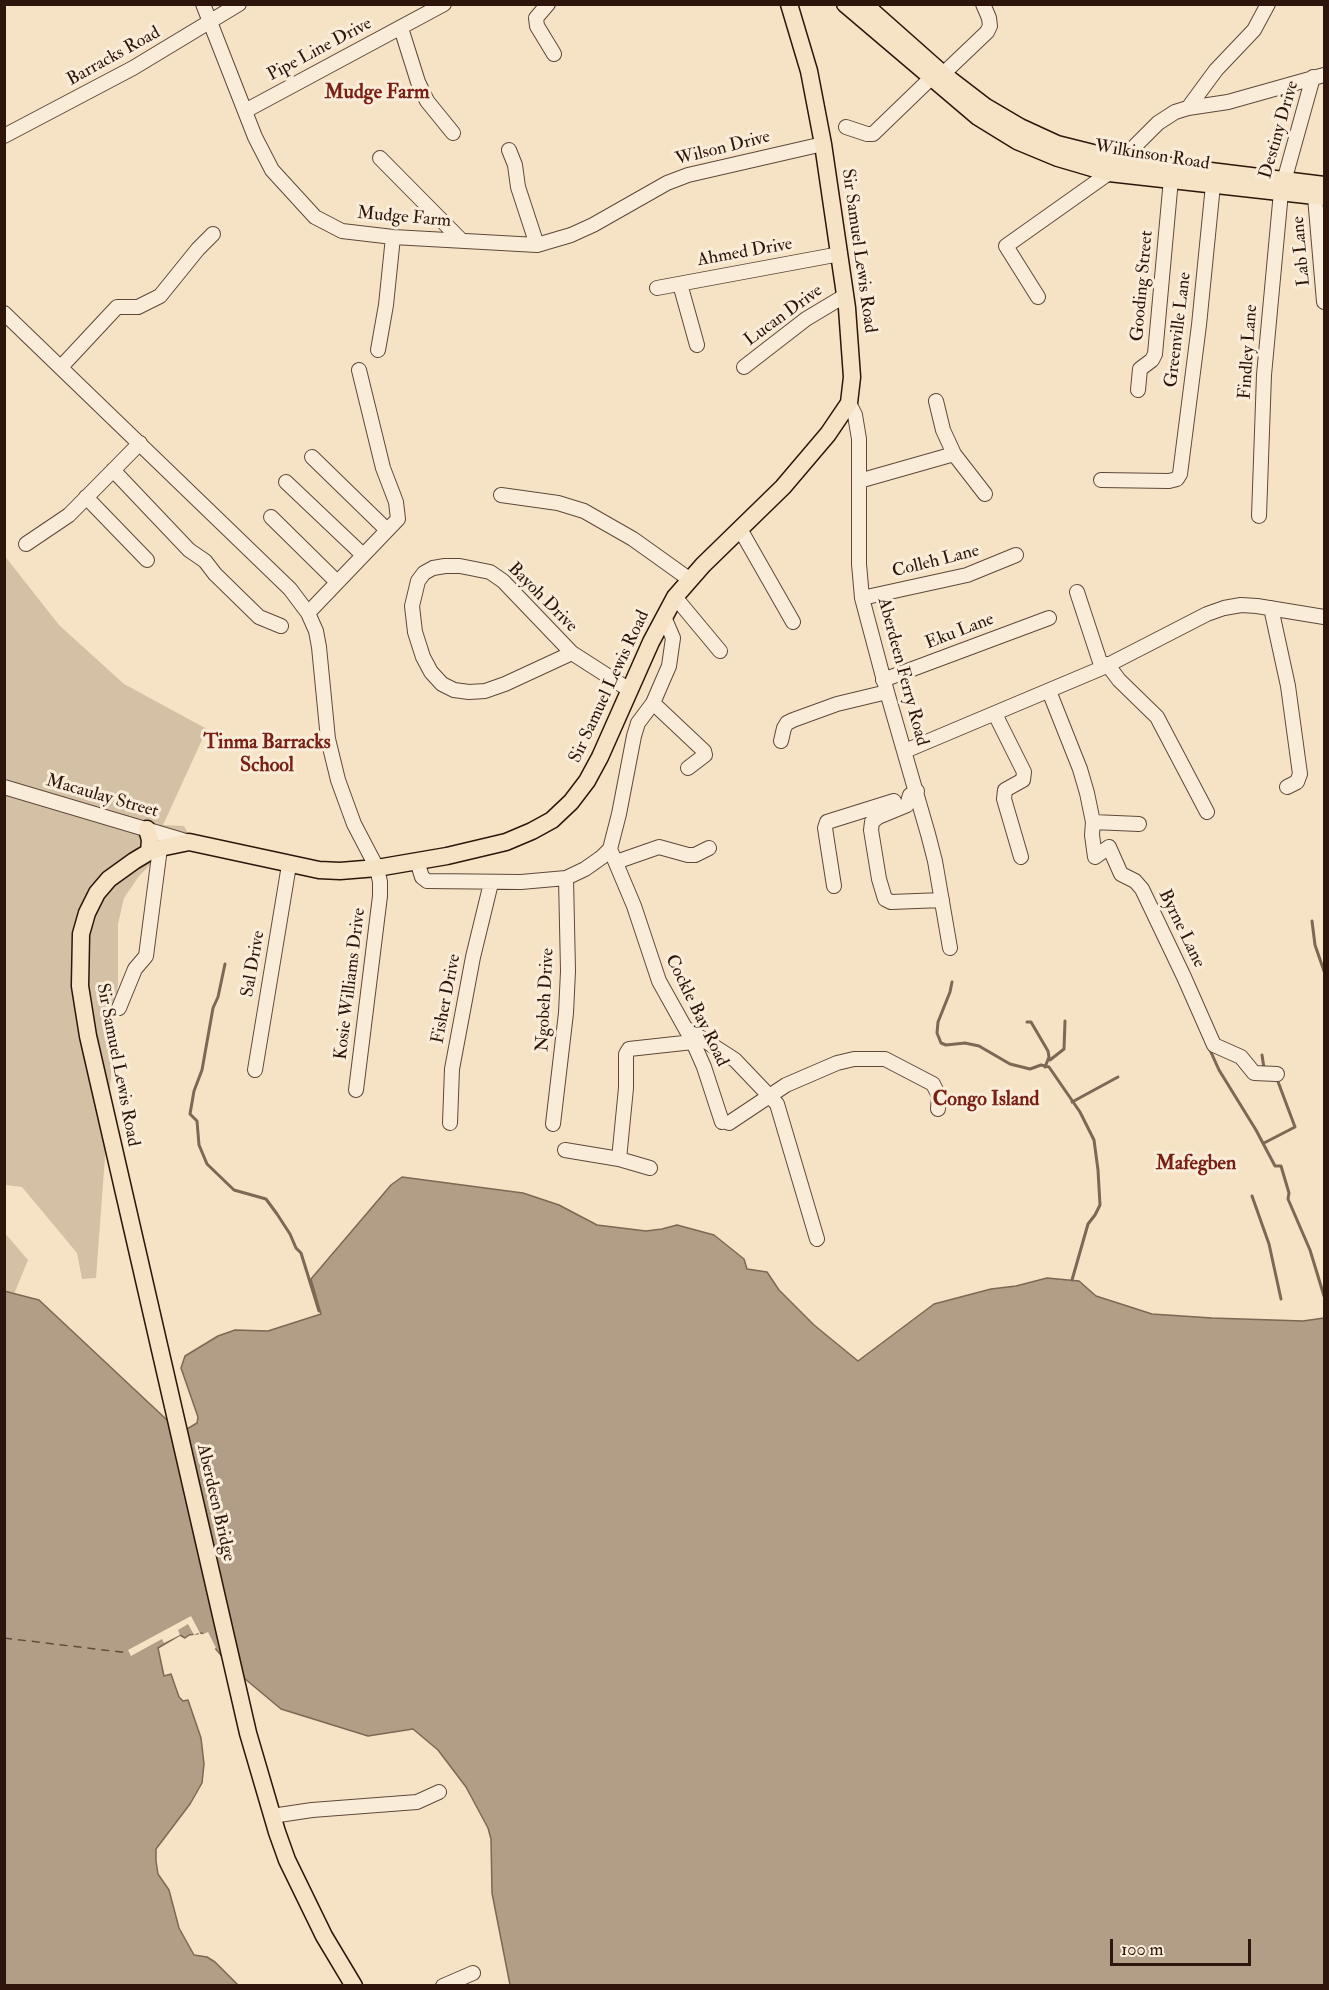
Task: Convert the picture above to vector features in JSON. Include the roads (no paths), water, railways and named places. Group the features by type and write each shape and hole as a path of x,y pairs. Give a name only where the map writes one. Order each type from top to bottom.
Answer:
{"main road":[{"name":"Sir Samuel Lewis Road","path":"144,1282 88,1036 80,986 81,934 87,913 97,893 109,879 154,850 189,842 289,865 379,875 417,861 479,850 506,842 552,820 571,802 587,781 600,757 628,689 675,597 689,579 783,487 828,434 849,403 852,391 851,358 840,254 809,71 789,4"},
{"name":"Wilkinson Road","path":"844,4 936,76 1020,127 1057,144 1121,160 1321,193"},
{"name":"Wilkinson Road","path":"864,4 978,117 1017,141 1058,158 1109,173 1213,185 1282,185"},
{"path":"147,829 154,850"},
{"name":"Aberdeen Bridge","path":"144,1282 248,1733 272,1816"},
{"path":"272,1816 296,1880 324,1936 354,1986"}],"street":[{"name":"Mudge Farm","path":"202,4 245,111 272,170 315,217 342,231 393,237 537,245"},
{"name":"Barracks Road","path":"4,136 86,93 239,4"},
{"name":"Pipe Line Drive","path":"245,111 444,4"},
{"path":"548,4 536,18 537,26 554,54"},
{"path":"846,127 873,134 987,32 990,26 989,18 983,4"},
{"path":"1188,108 1216,70 1254,30 1268,4"},
{"path":"401,28 418,82 427,101 453,133"},
{"path":"1121,160 1166,117 1188,108 1228,102 1319,76"},
{"name":"Destiny Drive","path":"1282,185 1319,76"},
{"name":"Wilson Drive","path":"537,245 571,235 593,225 667,183 688,175 823,144"},
{"path":"509,150 515,165 518,187 537,245"},
{"path":"380,158 462,240"},
{"path":"1038,297 1005,246 1109,173"},
{"name":"Gooding Street","path":"1138,390 1140,369 1152,360 1155,354 1171,179"},
{"name":"Greenville Lane","path":"1101,480 1169,481 1177,479 1180,474 1199,325 1213,185"},
{"name":"Findley Lane","path":"1259,516 1264,375 1282,185"},
{"name":"Lab Lane","path":"1321,193 1324,302"},
{"path":"61,367 117,307 138,308 160,296 213,234"},
{"path":"378,350 386,305 393,237"},
{"name":"Ahmed Drive","path":"657,288 840,254"},
{"path":"680,284 697,345"},
{"name":"Lucan Drive","path":"744,367 806,319 846,295"},
{"path":"4,313 290,589 308,613 316,631 319,647 328,739 338,780 354,824 379,875"},
{"path":"308,613 398,519 396,502 383,468 359,370"},
{"path":"936,401 954,454 985,495"},
{"name":"Aberdeen Ferry Road","path":"849,403 858,427 859,564 862,598 905,751 913,793 935,861 950,948"},
{"path":"26,544 69,515 140,443"},
{"path":"859,481 954,454"},
{"path":"312,457 387,530"},
{"path":"113,470 189,550 205,561 215,574 259,617 281,626"},
{"path":"286,482 363,555"},
{"path":"501,495 558,503 584,511 633,539 689,579"},
{"path":"86,497 147,560"},
{"path":"271,517 337,582"},
{"path":"740,529 793,622"},
{"name":"Colleh Lane","path":"862,598 967,575 1016,555"},
{"name":"Bayoh Drive","path":"572,653 505,684 484,691 454,690 442,684 431,672 423,657 415,632 412,606 418,581 424,573 433,568 445,566 460,566 490,572 503,581 572,653 628,689"},
{"path":"1077,592 1104,666 1160,722 1207,812"},
{"path":"675,597 720,651"},
{"path":"905,751 1049,691 1207,614 1224,608 1241,605 1324,617"},
{"path":"1271,608 1288,687 1300,774 1297,782 1287,787"},
{"path":"417,861 422,877 427,881 521,882 566,878 593,864 610,849 638,723 653,703 669,666 673,639 664,617"},
{"name":"Eku Lane","path":"781,741 784,728 793,720 885,686 1049,618"},
{"name":"Byrne Lane","path":"1049,691 1080,769 1093,822 1095,857 1109,847 1121,874 1135,881 1142,890 1214,1045 1241,1057 1254,1073 1277,1074"},
{"path":"653,703 704,751 705,755 688,768"},
{"path":"995,714 1024,772 1023,780 1005,790 1004,799 1021,856"},
{"name":"Macaulay Street","path":"4,787 189,842"},
{"path":"834,886 825,828 827,822 913,793"},
{"path":"913,793 907,805 878,817 872,822 871,830 882,892 885,899 891,902 942,900"},
{"path":"1093,822 1139,824"},
{"path":"616,862 659,847 688,855 695,855 709,848"},
{"name":"Cockle Bay Road","path":"610,849 634,906 659,981 693,1041 725,1123 770,1095"},
{"path":"119,1008 135,969 146,956 154,850"},
{"name":"Sal Drive","path":"255,1070 289,865"},
{"name":"Kosie Williams Drive","path":"356,1090 381,896 379,875"},
{"name":"Ngobeh Drive","path":"553,1124 566,1013 568,971 566,878"},
{"name":"Fisher Drive","path":"450,1123 452,1069 473,957 491,883"},
{"path":"685,1028 717,1046 735,1060 777,1104 817,1239"},
{"path":"619,1159 626,1088 626,1054 629,1048 693,1041"},
{"path":"770,1095 801,1078 837,1063 854,1059 885,1059 933,1084 939,1096 938,1109"},
{"path":"565,1150 619,1159 650,1168"},
{"path":"272,1816 312,1810 417,1802 439,1792"},
{"path":"443,1986 473,1973"}],"waterway":[{"path":"1312,921 1315,945 1324,971"},
{"path":"225,964 190,1114 197,1121 199,1145 207,1164 234,1190 266,1199 277,1214 301,1253 319,1311"},
{"path":"952,982 938,1022 937,1033 941,1043 946,1045 965,1043 979,1046 1010,1064 1030,1069 1041,1065 1049,1067 1080,1112 1094,1140 1100,1205 1088,1224 1072,1280"},
{"path":"1050,1060 1064,1049 1065,1021"},
{"path":"1027,1022 1031,1022 1048,1051 1049,1057 1045,1067"},
{"path":"1210,1050 1219,1070 1275,1166 1281,1166 1289,1193 1288,1199 1310,1250 1324,1296"},
{"path":"1262,1055 1264,1068"},
{"path":"1072,1102 1118,1077"},
{"path":"1264,1143 1295,1127 1277,1079"},
{"path":"1252,1196 1269,1244 1281,1299"}],"district":[{"name":"Mudge Farm","path":"377,94"},
{"name":"Tinma Barracks School","path":"267,756"},
{"name":"Congo Island","path":"986,1101"},
{"name":"Mafegben","path":"1196,1165"}]}
